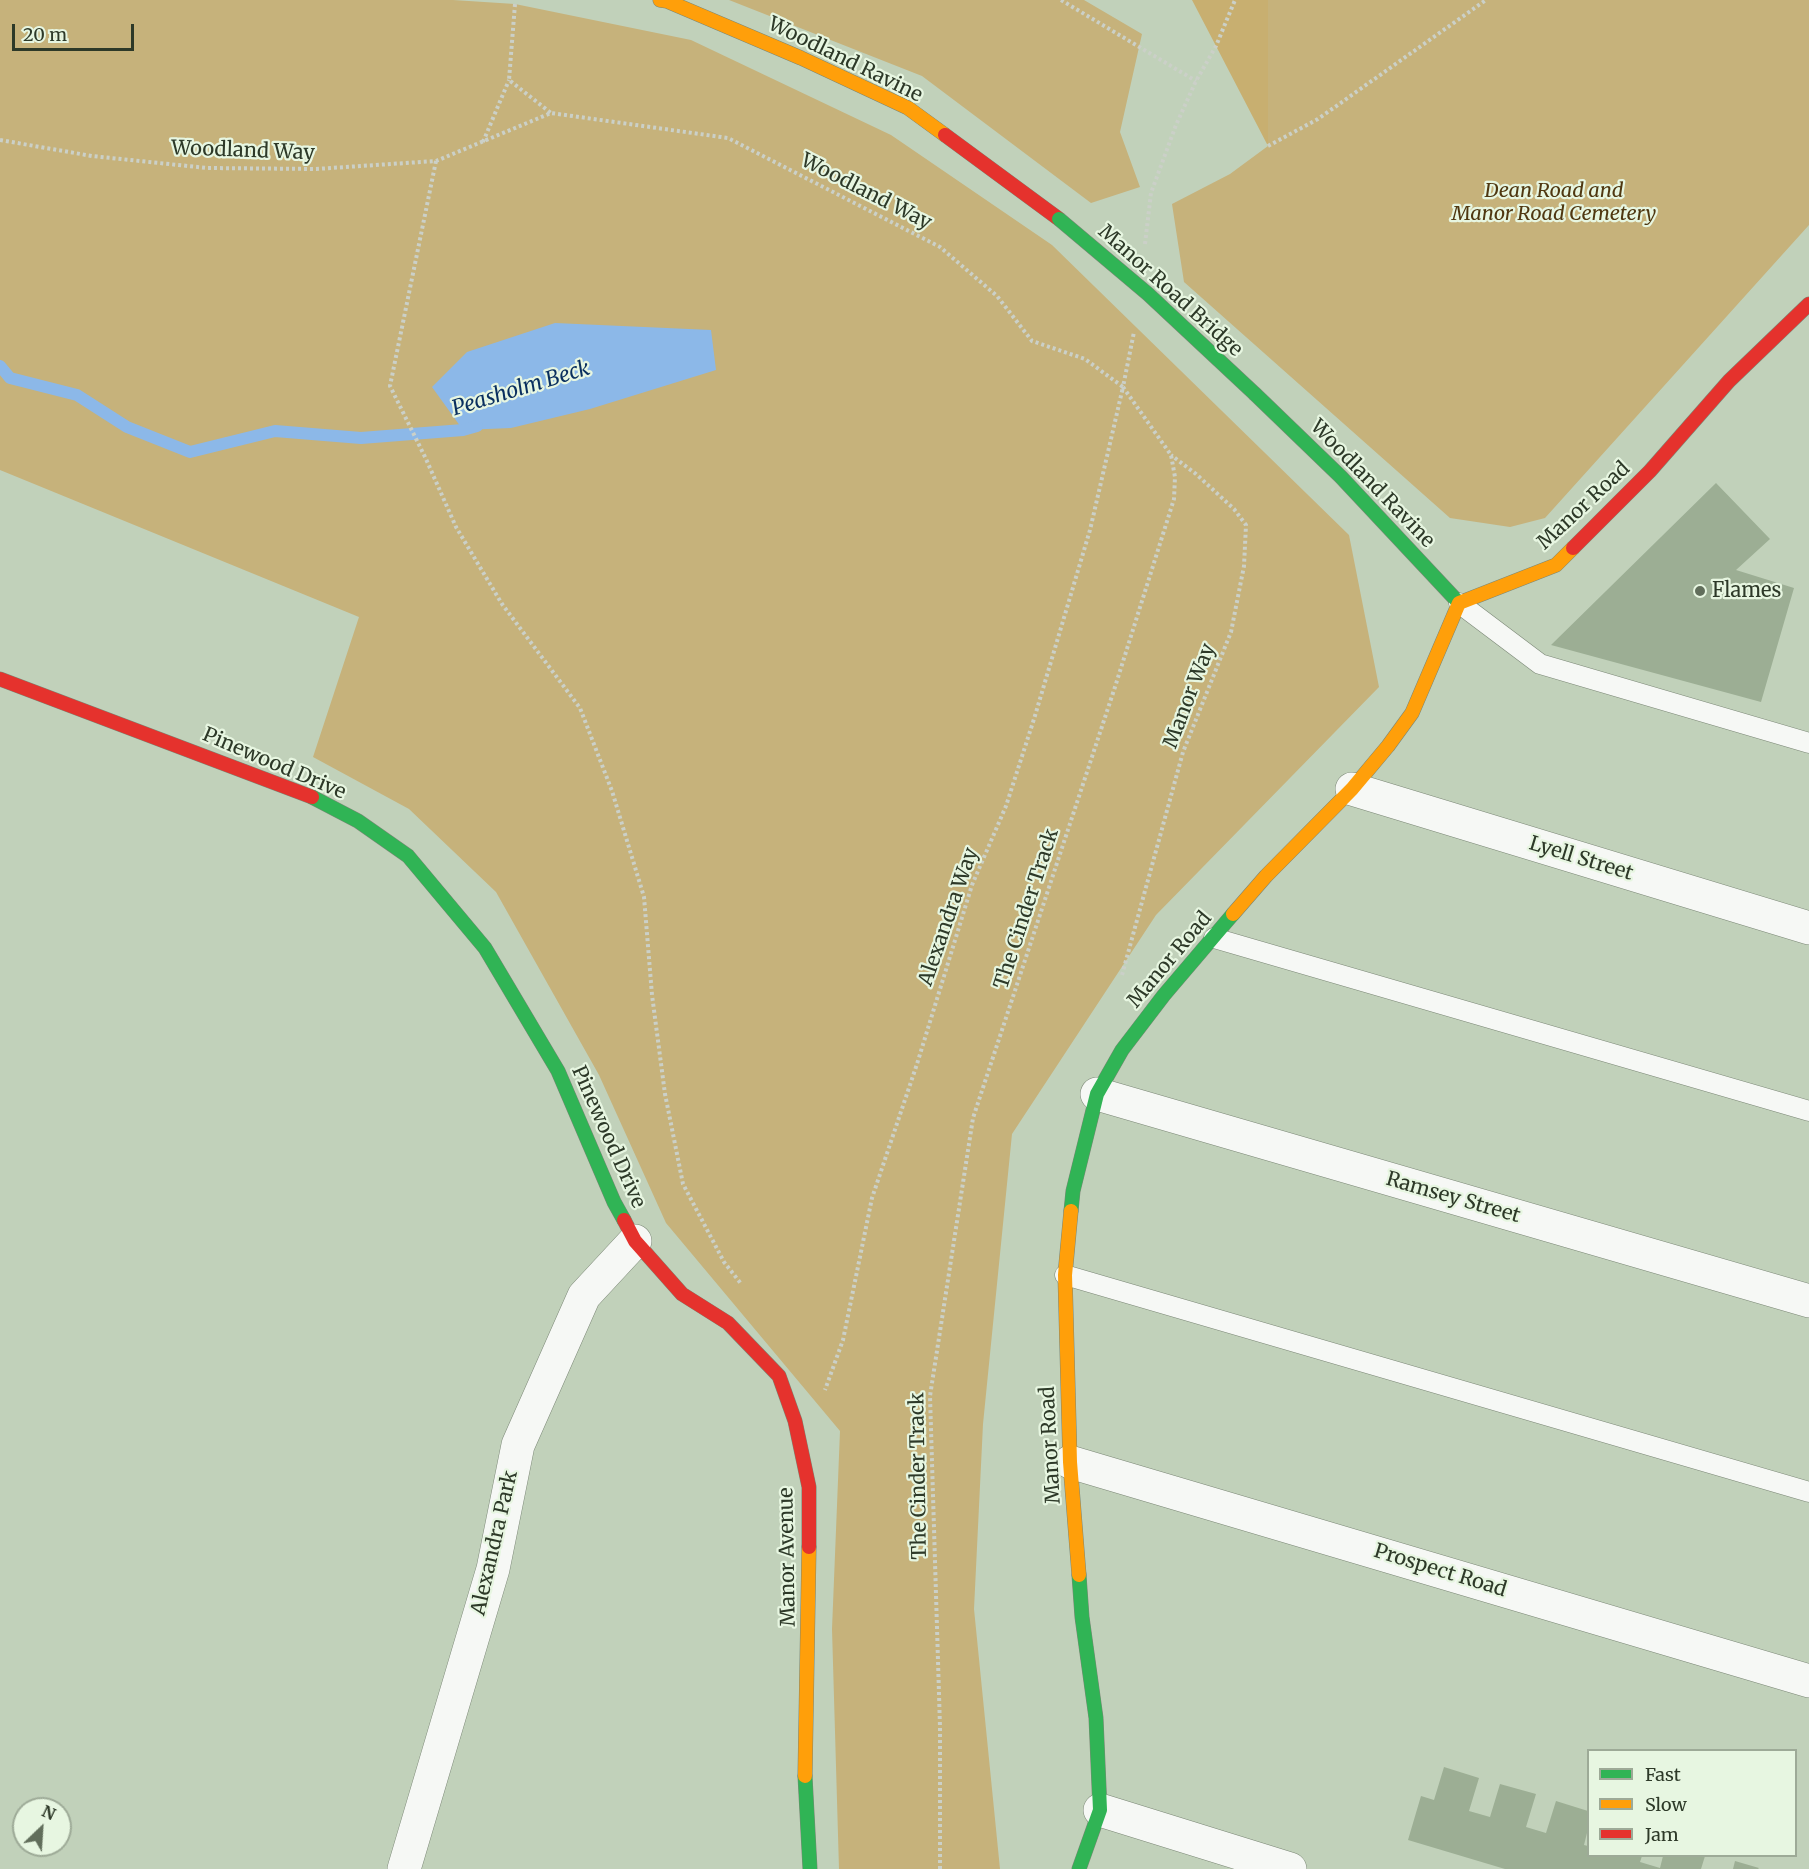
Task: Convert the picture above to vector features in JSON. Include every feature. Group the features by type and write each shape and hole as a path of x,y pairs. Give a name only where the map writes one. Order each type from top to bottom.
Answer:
{"street":[{"name":"Woodland Ravine","path":"660,0 801,58 908,108 1059,219"},
{"name":"Manor Road Bridge","path":"1059,219 1148,294 1255,394"},
{"name":"Manor Road","path":"1079,1869 1100,1810 1096,1718 1082,1617 1070,1462 1065,1275 1073,1191 1096,1094 1122,1050 1164,995 1266,876 1352,789 1388,746 1412,712 1459,603 1556,565 1650,471 1729,381 1809,304"},
{"name":"Woodland Ravine","path":"1255,394 1341,477 1459,603"},
{"name":"Pinewood Drive","path":"0,679 304,793 358,821 408,856 485,948 558,1071 614,1202 635,1241"},
{"name":"Lyell Street","path":"1352,789 1809,928"},
{"name":"Ramsey Street","path":"1096,1094 1809,1301"},
{"name":"Alexandra Park","path":"404,1869 493,1569 518,1445 584,1296 635,1241"},
{"name":"Manor Avenue","path":"635,1241 682,1294 728,1323 779,1376 795,1421 809,1487 809,1623 804,1765 810,1869"},
{"name":"Prospect Road","path":"1070,1462 1809,1681"},
{"path":"1100,1810 1290,1869"}],"lane":[{"path":"1459,603 1540,664 1809,743"},
{"path":"1214,938 1809,1111"},
{"path":"1065,1275 1809,1492"}],"path":[{"path":"1061,0 1196,81"},
{"path":"1144,252 1151,193 1176,125 1196,81 1216,46 1235,0"},
{"path":"1268,146 1318,119 1486,0"},
{"path":"483,142 509,80 515,4"},
{"path":"509,80 551,113"},
{"name":"Woodland Way","path":"0,140 92,156 207,168 316,169 436,161 551,113 728,138 940,247 997,296 1032,341 1084,359 1123,387"},
{"path":"436,161 390,386 456,527 502,604 580,708 612,791 644,897 652,994 665,1094 683,1184 724,1262 745,1289"},
{"path":"1123,387 1135,322"},
{"name":"The Cinder Track","path":"940,1869 940,1716 930,1396 973,1118 1094,754 1174,499 1171,455 1123,387"},
{"name":"Alexandra Way","path":"824,1393 843,1340 872,1198 917,1064 972,885 1006,806 1034,719 1090,530 1123,387"},
{"name":"Manor Way","path":"1122,975 1183,752 1231,632 1244,566 1246,525 1234,509 1196,474 1171,455"}],"green space":[{"path":"0,0 453,0 515,4 691,40 891,135 1052,245 1349,535 1379,687 1156,915 1012,1134 983,1424 974,1609 1000,1869 839,1869 832,1629 840,1431 666,1223 599,1075 496,892 409,809 313,757 359,617 0,470"},
{"path":"729,0 1084,0 1142,34 1120,132 1140,187 1091,203 922,76"},
{"name":"Dean Road and Manor Road Cemetery","path":"1268,0 1809,0 1809,225 1545,518 1510,527 1450,518 1184,282 1172,204 1230,174 1268,146"}],"shaded area":[{"path":"1192,0 1268,0 1268,146 1216,46"}],"water":[{"path":"555,323 711,330 716,370 590,409 511,428 463,430 432,387 467,352"}],"building":[{"name":"Flames","path":"1716,483 1770,539 1736,570 1794,588 1761,702 1551,645"},
{"path":"1444,1767 1479,1778 1469,1811 1490,1817 1500,1784 1536,1794 1526,1827 1546,1833 1556,1801 1587,1811 1587,1833 1584,1845 1587,1846 1587,1857 1642,1857 1640,1862 1660,1868 1663,1857 1705,1857 1701,1869 1505,1869 1408,1840 1421,1796 1434,1800"},
{"path":"1735,1861 1759,1868 1733,1869"}],"waterway":[{"name":"Peasholm Beck","path":"0,366 10,378 77,395 127,427 190,452 275,431 361,438 463,430 477,426"}],"traffic: fast":[{"path":"1059,219 1148,294 1255,394"},
{"path":"1255,394 1341,477 1459,603"},
{"path":"312,797 358,821 408,856 485,948 558,1071 614,1202 624,1220"},
{"path":"1071,1211 1073,1191 1097,1094 1122,1050 1164,995 1233,914"},
{"path":"1079,1575 1082,1617 1096,1718 1100,1810 1079,1869"},
{"path":"805,1776 810,1869"}],"traffic: slow":[{"path":"660,0 801,58 908,108 945,135"},
{"path":"1233,914 1266,876 1352,789 1412,713 1459,603 1556,565 1573,548"},
{"path":"1071,1211 1065,1275 1070,1462 1079,1575"},
{"path":"805,1776 809,1547"}],"traffic: jam":[{"path":"945,135 1059,219"},
{"path":"1573,548 1650,471 1729,381 1809,304"},
{"path":"0,679 312,797"},
{"path":"624,1220 635,1241 682,1294 728,1323 779,1376 795,1421 809,1487 809,1547"}],"place":[{"name":"Flames","path":"1700,591"}]}
